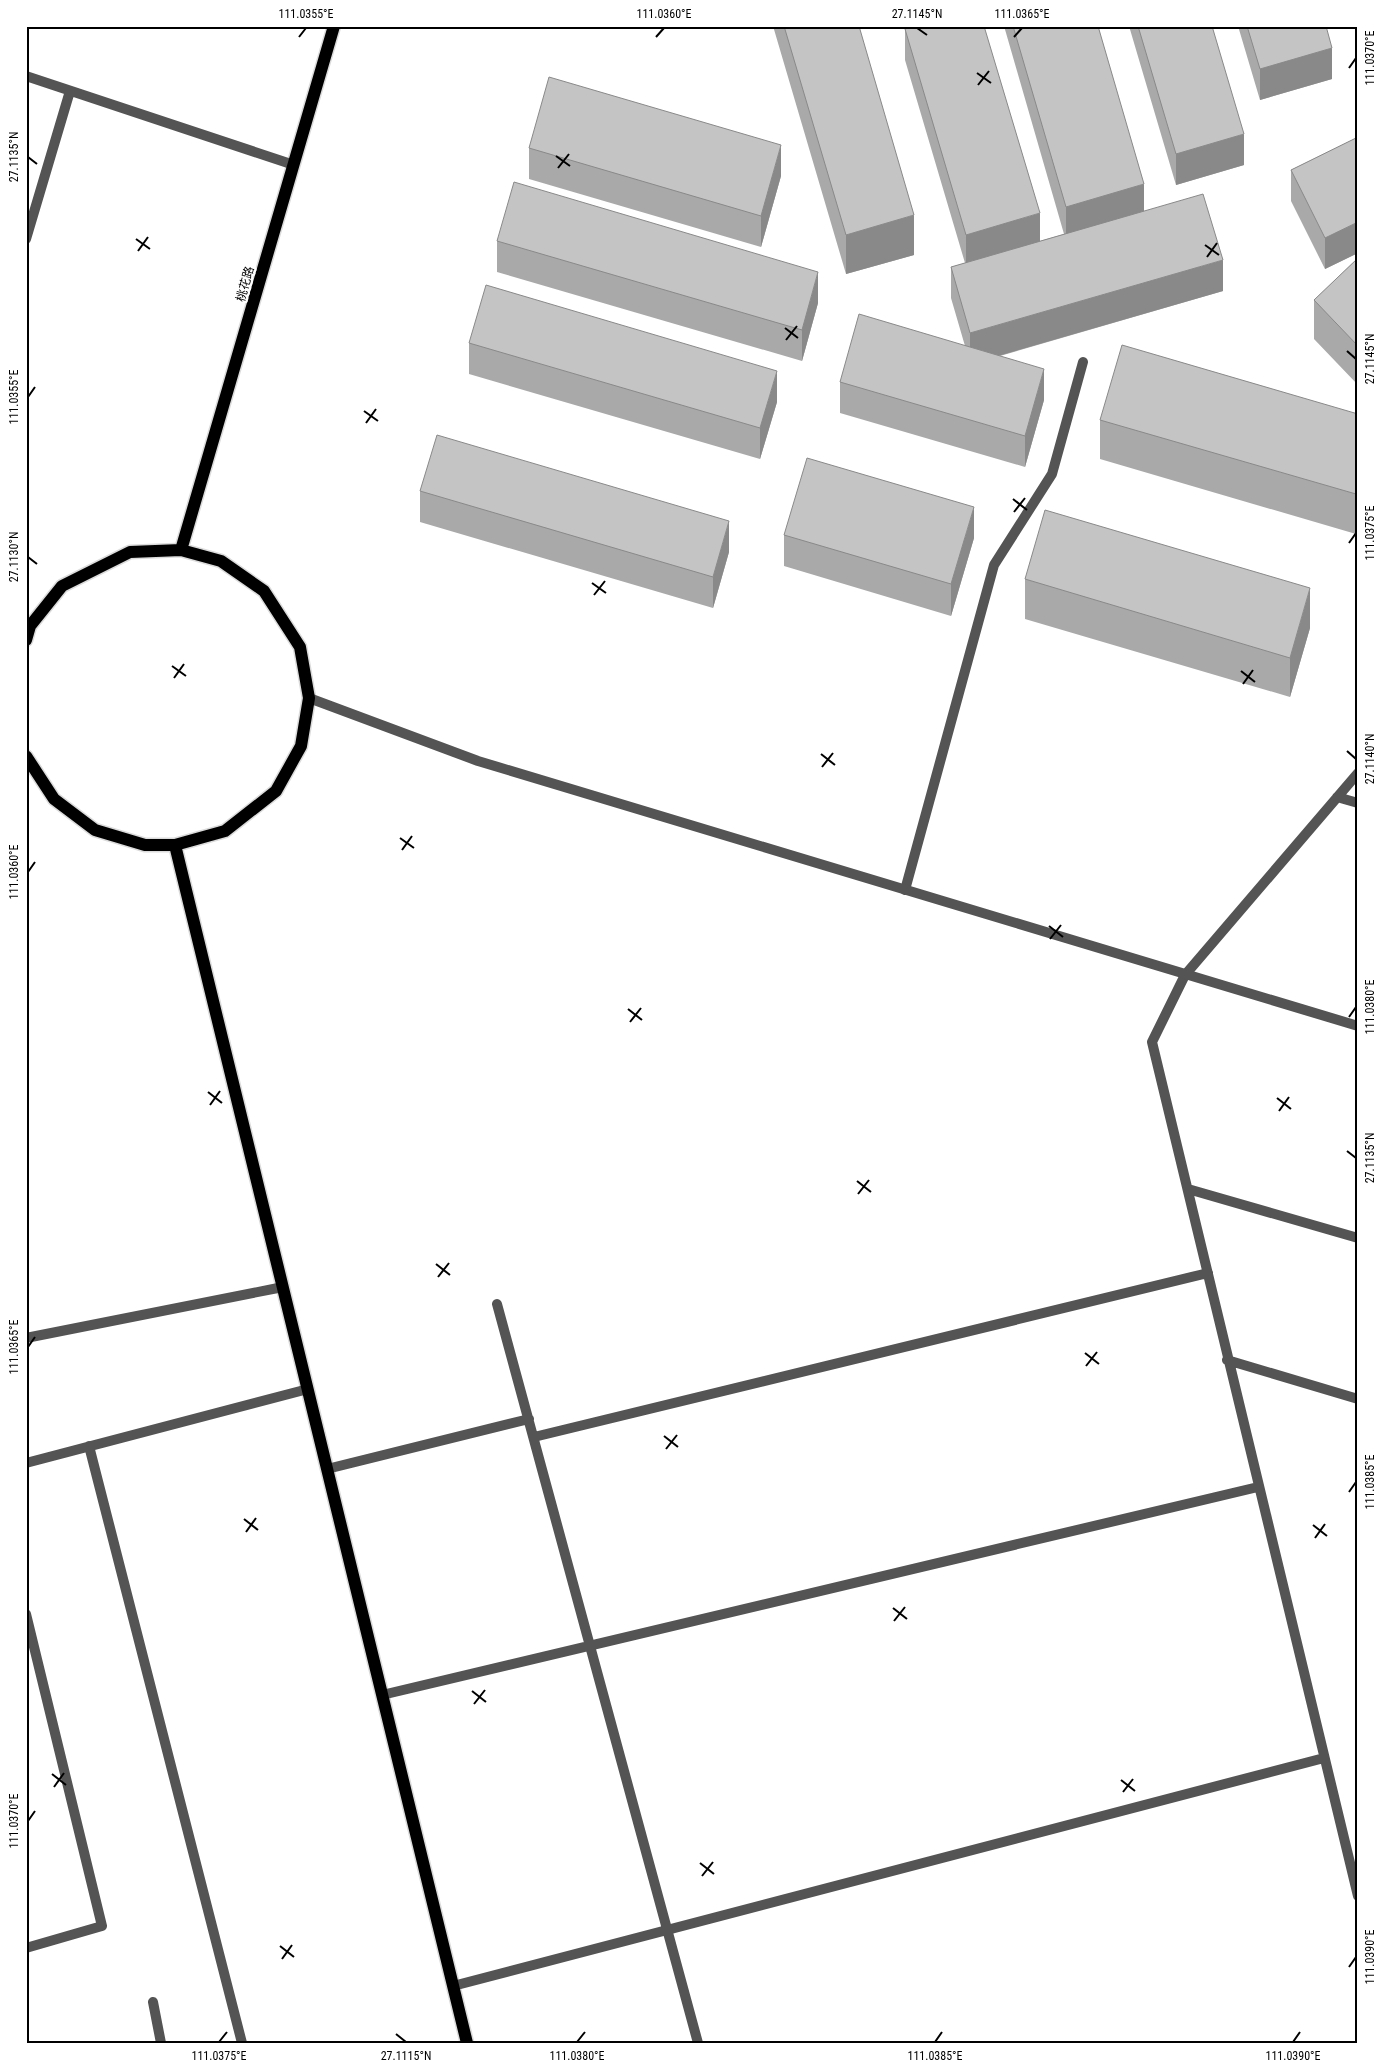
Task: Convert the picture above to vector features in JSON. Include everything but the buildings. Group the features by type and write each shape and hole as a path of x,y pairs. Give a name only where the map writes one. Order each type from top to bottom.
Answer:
{"main road":[{"name":"桃花路","path":"181,550 334,26"},
{"path":"26,640 30,626 62,586 130,552 181,550 221,562 264,591 300,647 309,698 301,746 276,791 225,831 175,845 145,845 95,830 54,799 26,756"},
{"path":"175,845 467,2043"}],"street":[{"path":"26,76 294,164"},
{"path":"26,238 70,91"},
{"path":"905,890 994,565 1052,474 1083,362"},
{"path":"309,698 478,761 1358,1026"},
{"path":"1358,773 1185,975 1152,1042 1227,1360 1358,1896"},
{"path":"1338,797 1358,803"},
{"path":"1188,1190 1358,1238"},
{"path":"534,1437 1208,1273"},
{"path":"26,1338 283,1287"},
{"path":"498,1304 698,2043"},
{"path":"1227,1360 1358,1399"},
{"path":"26,1463 308,1389"},
{"path":"327,1469 529,1419"},
{"path":"89,1446 242,2043"},
{"path":"382,1694 1258,1487"},
{"path":"26,1614 102,1926 26,1948"},
{"path":"453,1986 1324,1758"},
{"path":"152,2002 161,2043"}]}
